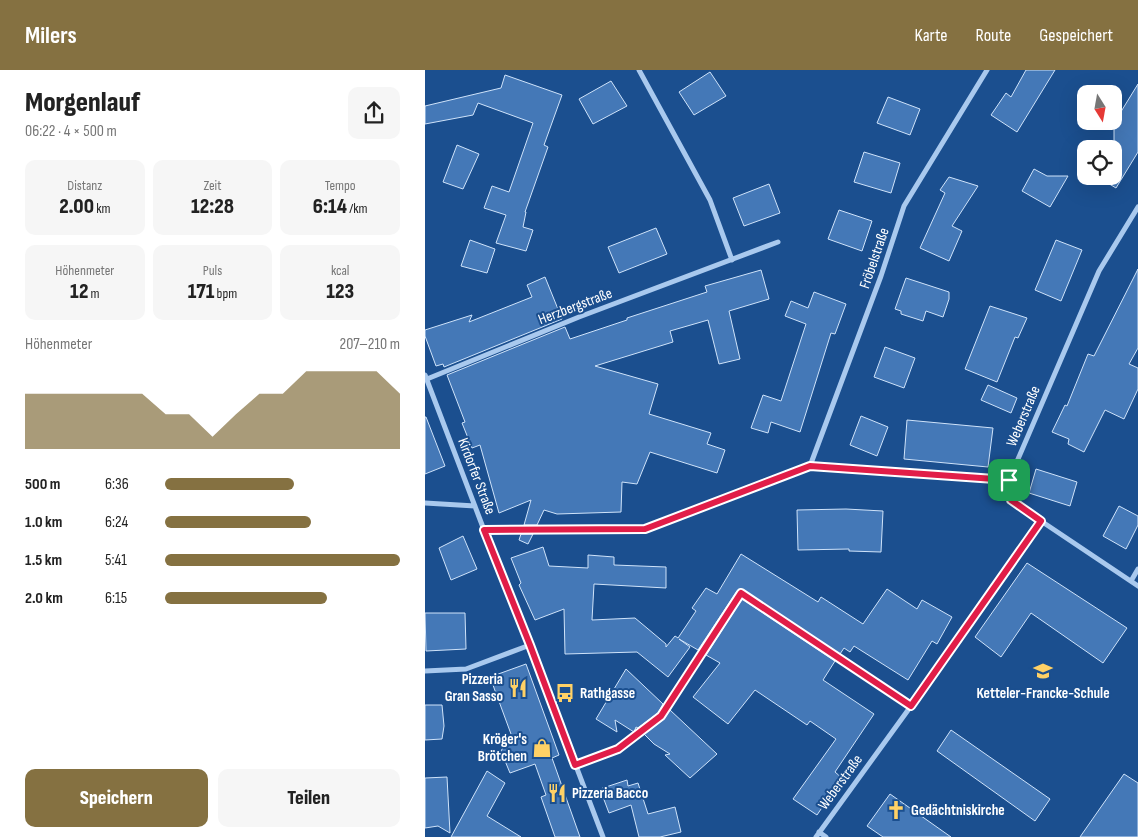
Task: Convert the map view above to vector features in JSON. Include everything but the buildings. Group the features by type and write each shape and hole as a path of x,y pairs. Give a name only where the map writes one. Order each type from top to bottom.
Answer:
{"street":[{"path":"639,70 710,200 732,260"},
{"name":"Fröbelstraße","path":"810,466 881,276 904,206 987,70"},
{"name":"Weberstraße","path":"1009,480 1099,271 1138,207"},
{"name":"Herzbergstraße","path":"426,377 778,242"},
{"name":"Kirdorfer Straße","path":"426,377 603,837"},
{"path":"484,530 645,529 810,466 1009,480 1011,500 1138,586"},
{"path":"425,503 475,506"},
{"name":"Weberstraße","path":"818,835 1041,521"},
{"path":"1131,581 1138,569"},
{"path":"575,765 618,749 661,716 741,593 911,706"},
{"path":"425,671 466,669 530,645"},
{"path":"818,835 826,837"}],"place":[{"name":"Ketteler-Francke-Schule","path":"1043,671"},
{"name":"Pizzeria Gran Sasso","path":"518,688"},
{"name":"Rathgasse","path":"565,693"},
{"name":"Kröger's Brötchen","path":"542,748"},
{"name":"Pizzeria Bacco","path":"557,793"},
{"name":"Gedächtniskirche","path":"896,810"}],"route":[{"path":"810,466 1009,480 1011,500 1041,521 911,706 741,593 661,716 618,749 575,765 484,530 645,529 810,466"}]}
